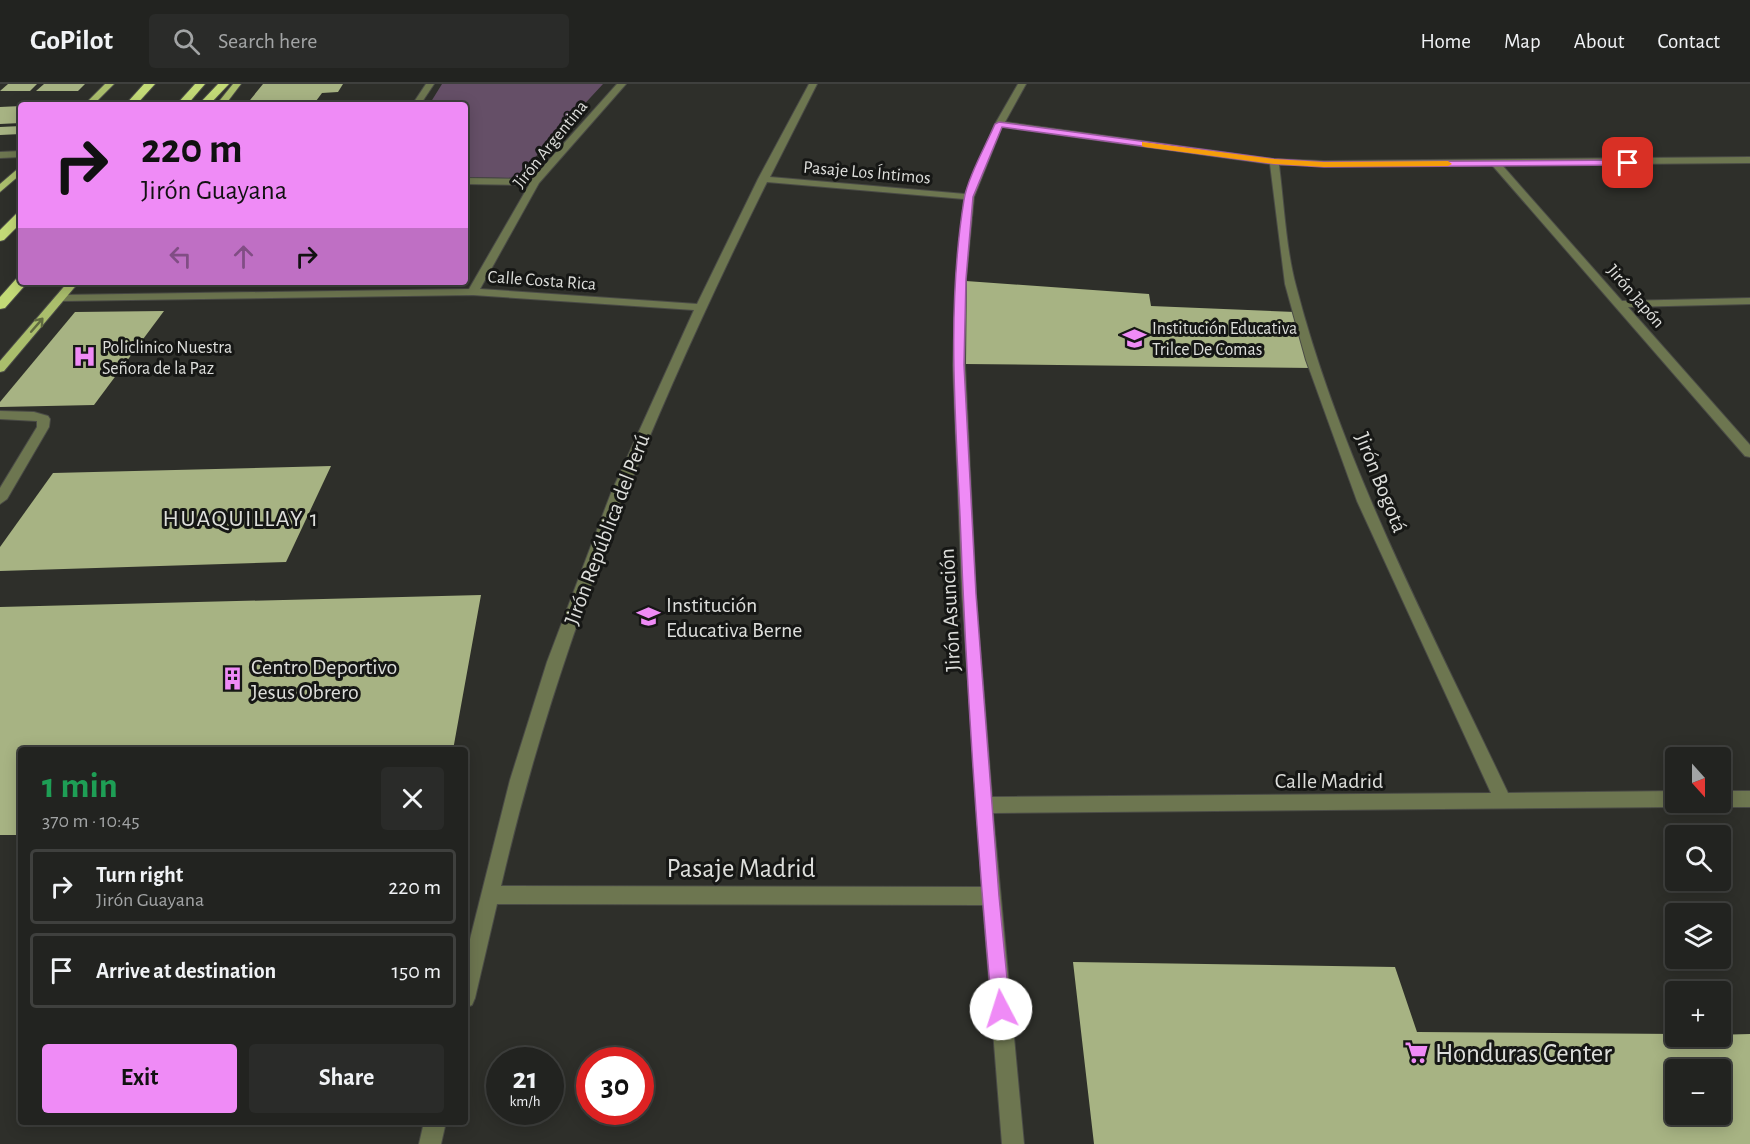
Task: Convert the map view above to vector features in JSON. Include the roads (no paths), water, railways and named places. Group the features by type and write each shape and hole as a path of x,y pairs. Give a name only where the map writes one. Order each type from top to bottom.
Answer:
{"highway":[{"path":"133,102 150,84"},
{"path":"184,102 200,84"},
{"path":"207,102 224,84"},
{"path":"0,237 18,219"},
{"path":"0,305 18,285"}],"main road":[{"path":"91,102 110,84"},
{"path":"222,102 237,84"},
{"path":"0,189 18,172"},
{"path":"0,368 71,285"}],"street":[{"path":"418,102 430,84"},
{"name":"Jirón Argentina","path":"473,292 536,182 622,84"},
{"name":"Jirón República del Perú","path":"468,986 527,750 574,608 651,411 698,307 813,84"},
{"name":"Jirón Asunción","path":"1013,1144 990,896 969,594 959,365 961,279 969,197 999,124 1022,84"},
{"path":"999,124 1274,162 1324,164 1750,160"},
{"path":"0,155 18,154"},
{"name":"Jirón Bogotá","path":"1274,162 1290,284 1312,360 1364,501 1503,801"},
{"name":"Jirón Japón","path":"1495,163 1750,453"},
{"name":"Pasaje Los Íntimos","path":"762,179 969,197"},
{"path":"468,182 536,182"},
{"name":"Calle Costa Rica","path":"60,298 473,292 698,307"},
{"path":"1619,304 1750,300"},
{"path":"0,415 34,416 44,419 43,427 0,499"},
{"name":"Calle Madrid","path":"984,805 1665,799"},
{"path":"1731,799 1750,799"},
{"name":"Pasaje Madrid","path":"491,895 990,896"},
{"path":"430,1144 434,1125"}],"place":[{"name":"Institución Educativa Trilce De Comas","path":"1134,338"},
{"name":"Policlinico Nuestra Señora de la Paz","path":"84,357"},
{"name":"Institución Educativa Berne","path":"648,617"},
{"name":"Centro Deportivo Jesus Obrero","path":"233,679"},
{"name":"Honduras Center","path":"1417,1053"}],"district":[{"name":"HUAQUILLAY 1","path":"241,518"}]}
